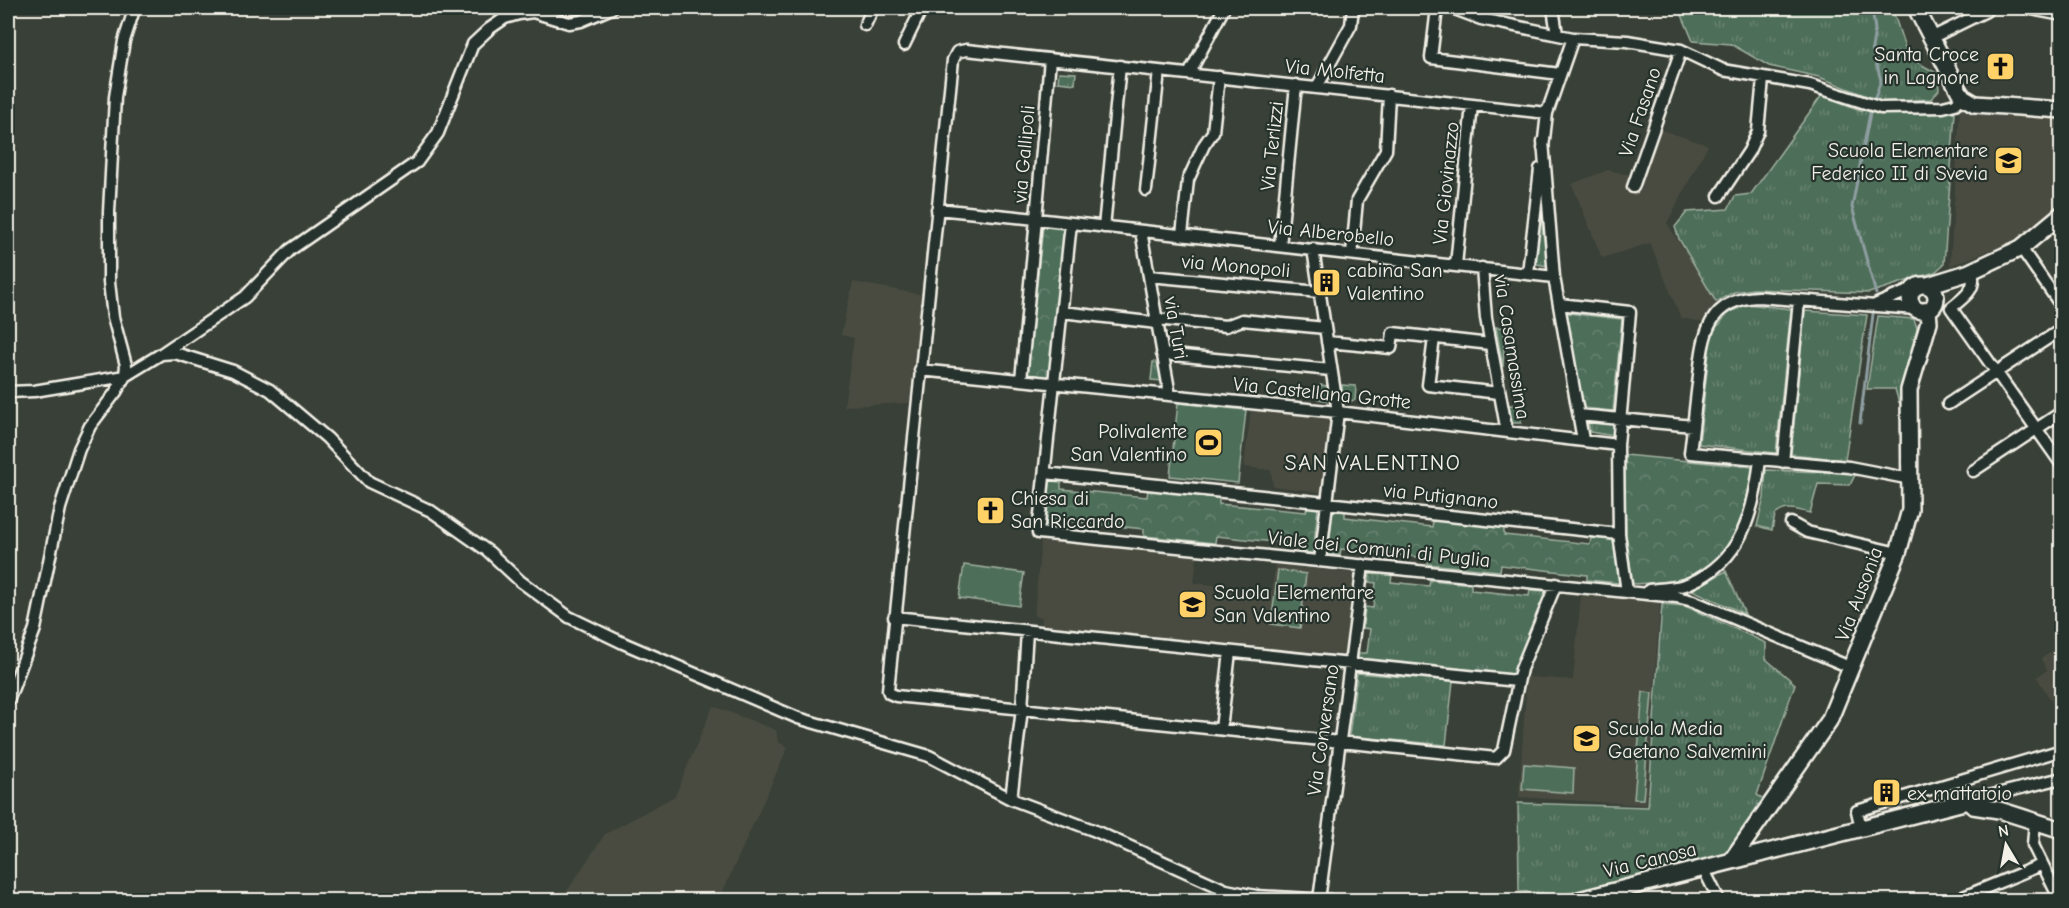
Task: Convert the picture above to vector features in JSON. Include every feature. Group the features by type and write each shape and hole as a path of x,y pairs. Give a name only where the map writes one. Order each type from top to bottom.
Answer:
{"main road":[{"path":"1916,8 1963,97 1975,104 2061,110"},
{"path":"1926,290 1935,305 1922,310 1910,302 1926,290 2021,248 2061,214"},
{"name":"Via Ausonia","path":"1731,861 1829,722 1898,553 1910,510 1909,390 1929,322 1922,310"},
{"path":"1968,801 1973,806 2048,825 2061,836"},
{"name":"Via Canosa","path":"1578,900 1614,896 1703,868 1968,801"}],"street":[{"path":"8,701 35,629 60,508 79,449 90,426 116,392 125,376 126,365 113,317 109,282 109,212 115,97 124,41 133,13 131,8"},
{"path":"8,392 34,391 125,376 161,354 245,297 290,250 417,162 438,133 473,44 489,29 506,18 519,14 533,12 568,23 581,21 612,8"},
{"path":"865,25 873,8"},
{"path":"904,45 922,8"},
{"path":"1190,74 1224,8"},
{"path":"1317,87 1351,25 1353,8"},
{"path":"1437,8 1431,58 1560,74"},
{"path":"1452,8 1481,19 1573,38 1627,41 1681,50 1723,70 1763,79 1810,85 1864,105 1881,108 1943,107 1955,104 1963,97"},
{"path":"1553,8 1557,34"},
{"path":"2026,8 2061,15"},
{"path":"1931,38 1986,11"},
{"path":"1528,273 1547,113 1573,38"},
{"path":"1104,226 1120,66 966,50 957,52 953,60 888,693 896,696 1496,758 1504,750 1517,681 1556,584"},
{"name":"Via Fasano","path":"1633,187 1681,50"},
{"name":"via Gallipoli","path":"1050,59 1036,219 1104,226"},
{"name":"Via Molfetta","path":"1120,66 1547,113"},
{"path":"1146,189 1159,71"},
{"path":"1182,235 1188,180 1204,145 1213,132 1219,77"},
{"path":"1719,196 1749,151 1758,131 1763,79"},
{"name":"Via Terlizzi","path":"1280,246 1296,85"},
{"path":"1352,254 1357,200 1386,150 1389,95"},
{"name":"Via Giovinazzo","path":"1456,265 1472,105"},
{"path":"1543,141 1554,277 1583,440"},
{"path":"920,370 1021,380 1036,219 937,209"},
{"name":"Viale dei Comuni di Puglia","path":"1071,223 1038,533 1556,584 1693,601 1852,668"},
{"name":"Via Alberobello","path":"1104,226 1554,277"},
{"name":"via Turi","path":"1141,231 1170,395"},
{"path":"2021,248 2061,307"},
{"path":"1313,249 1338,412 1320,561"},
{"name":"via Casamassima","path":"1482,268 1490,344 1508,432"},
{"path":"1970,272 1974,280 1970,292 1951,308 2061,465"},
{"name":"via Monopoli","path":"1149,276 1319,292"},
{"path":"1871,306 1926,290"},
{"path":"1911,479 1849,467 1690,453 1703,339 1715,315 1730,303 1744,298 1922,310"},
{"path":"1783,462 1799,302"},
{"path":"1559,304 1630,312 1618,445 1619,534 1628,592 1689,584 1720,564 1742,537 1749,522 1757,489 1760,460"},
{"path":"1062,312 1226,326 1242,320 1325,328"},
{"path":"1947,404 2061,329"},
{"path":"1327,342 1391,348 1393,333 1490,344"},
{"path":"1434,338 1428,385 1499,393"},
{"path":"161,354 175,353 233,371 270,390 327,438 369,482 431,511 489,552 520,580 569,617 798,718 929,756 1011,799 1093,830 1226,890 1256,896 1330,900"},
{"path":"1162,354 1331,370"},
{"name":"Via Castellana Grotte","path":"1021,380 1338,412 1618,445"},
{"path":"1973,471 2061,412"},
{"path":"1579,415 1693,426"},
{"name":"via Putignano","path":"1045,473 1619,534"},
{"path":"1791,523 1807,532 1898,553"},
{"name":"Via Conversano","path":"1319,900 1364,565"},
{"path":"894,617 1517,681"},
{"path":"1011,799 1022,709 1028,631"},
{"path":"1221,729 1230,652"},
{"path":"1861,828 1857,811 2061,750"},
{"path":"1968,801 2061,778"},
{"path":"2048,825 2033,845 2060,900"},
{"path":"1956,900 2041,865"},
{"path":"1703,868 1719,900"}],"shaded area":[{"name":"Scuola Elementare Federico II di Svevia","path":"1960,110 2061,116 2061,207 2026,236 1950,266"},
{"path":"1658,129 1708,145 1667,223 1716,302 1702,322 1681,318 1650,243 1602,258 1572,184 1608,170 1642,178"},
{"path":"853,282 923,295 909,403 844,406 854,338 841,335"},
{"path":"1251,409 1330,418 1321,492 1273,486 1271,470 1244,467"},
{"name":"Scuola Elementare San Valentino","path":"1041,540 1197,557 1194,583 1272,591 1275,565 1354,573 1344,655 1042,625 1042,617 1034,616"},
{"name":"Scuola Media Gaetano Salvemini","path":"1581,596 1660,602 1646,805 1519,797 1527,677 1573,680"},
{"path":"2061,645 2061,718 2037,677 2047,670 2041,659"},
{"path":"713,706 776,730 778,742 788,747 719,900 561,900 605,834 675,796"}],"green space":[{"path":"1679,8 1892,8 1908,57 1938,74 1939,90 1931,99 1882,102 1819,77 1769,66 1731,44 1693,41"},
{"path":"1059,72 1076,73 1075,84 1058,82"},
{"path":"1822,95 1860,110 1901,114 1955,112 1944,264 1935,272 1869,293 1753,289 1734,292 1716,302 1679,239 1675,227 1687,212 1728,209 1735,196 1751,194"},
{"path":"1541,219 1548,266 1536,264"},
{"path":"1043,226 1066,228 1050,377 1027,374"},
{"path":"1747,304 1791,309 1776,453 1699,444 1711,334 1728,313"},
{"path":"1805,311 1867,315 1845,460 1791,454"},
{"path":"1567,313 1622,319 1613,411 1583,408"},
{"path":"1878,316 1914,319 1918,331 1902,382 1899,403 1895,389 1867,389"},
{"path":"1496,327 1505,328 1503,367"},
{"path":"1153,362 1159,363 1163,381 1151,380"},
{"path":"1320,385 1328,386 1330,401 1318,399"},
{"path":"1342,385 1356,386 1355,400 1343,402"},
{"name":"Polivalente San Valentino","path":"1178,403 1246,410 1238,483 1170,476"},
{"path":"1509,405 1522,406 1521,423 1512,423"},
{"path":"1588,421 1615,424 1614,436 1590,432"},
{"path":"1624,455 1753,467 1746,502 1734,534 1726,548 1701,571 1665,582 1633,584 1626,534"},
{"path":"1766,470 1856,473 1850,485 1818,484 1810,513 1792,509 1779,512 1775,515 1772,530 1757,526 1764,498"},
{"path":"1050,481 1061,482 1061,489 1147,497 1148,490 1219,498 1219,504 1306,512 1307,507 1318,508 1313,553 1302,552 1303,545 1216,536 1215,543 1144,536 1144,529 1058,520 1057,526 1046,525"},
{"path":"1333,510 1345,511 1345,517 1432,527 1433,520 1504,528 1504,535 1590,544 1591,538 1613,540 1619,583 1587,580 1587,575 1501,565 1500,571 1428,564 1428,558 1341,549 1340,555 1328,554"},
{"path":"964,565 1024,573 1019,606 959,598"},
{"path":"1278,570 1306,574 1300,628 1271,624"},
{"path":"1726,571 1745,614 1692,590"},
{"path":"1370,574 1392,575 1391,582 1429,586 1430,580 1471,584 1471,590 1529,596 1530,590 1547,591 1512,674 1358,659 1359,653 1367,653 1370,629 1363,628 1365,607 1373,608 1376,583 1369,582"},
{"path":"1662,604 1685,606 1766,643 1766,659 1795,684 1757,795 1764,799 1727,854 1571,896 1519,891 1518,803 1648,807"},
{"path":"1357,673 1453,681 1446,745 1349,736"},
{"path":"1643,692 1652,693 1643,799 1634,799"},
{"path":"1524,764 1574,768 1573,793 1522,789"}],"waterway":[{"path":"1872,8 1875,30 1872,48 1881,80 1870,113 1852,207 1876,294"},
{"path":"1860,423 1873,314"}],"place":[{"name":"Santa Croce in Lagnone","path":"2000,66"},
{"name":"Scuola Elementare Federico II di Svevia","path":"2009,161"},
{"name":"cabina San Valentino","path":"1326,282"},
{"name":"Polivalente San Valentino","path":"1208,443"},
{"name":"Chiesa di San Riccardo","path":"990,510"},
{"name":"Scuola Elementare San Valentino","path":"1193,604"},
{"name":"Scuola Media Gaetano Salvemini","path":"1587,739"},
{"name":"ex mattatoio","path":"1886,793"}],"district":[{"name":"SAN VALENTINO","path":"1373,463"}]}
